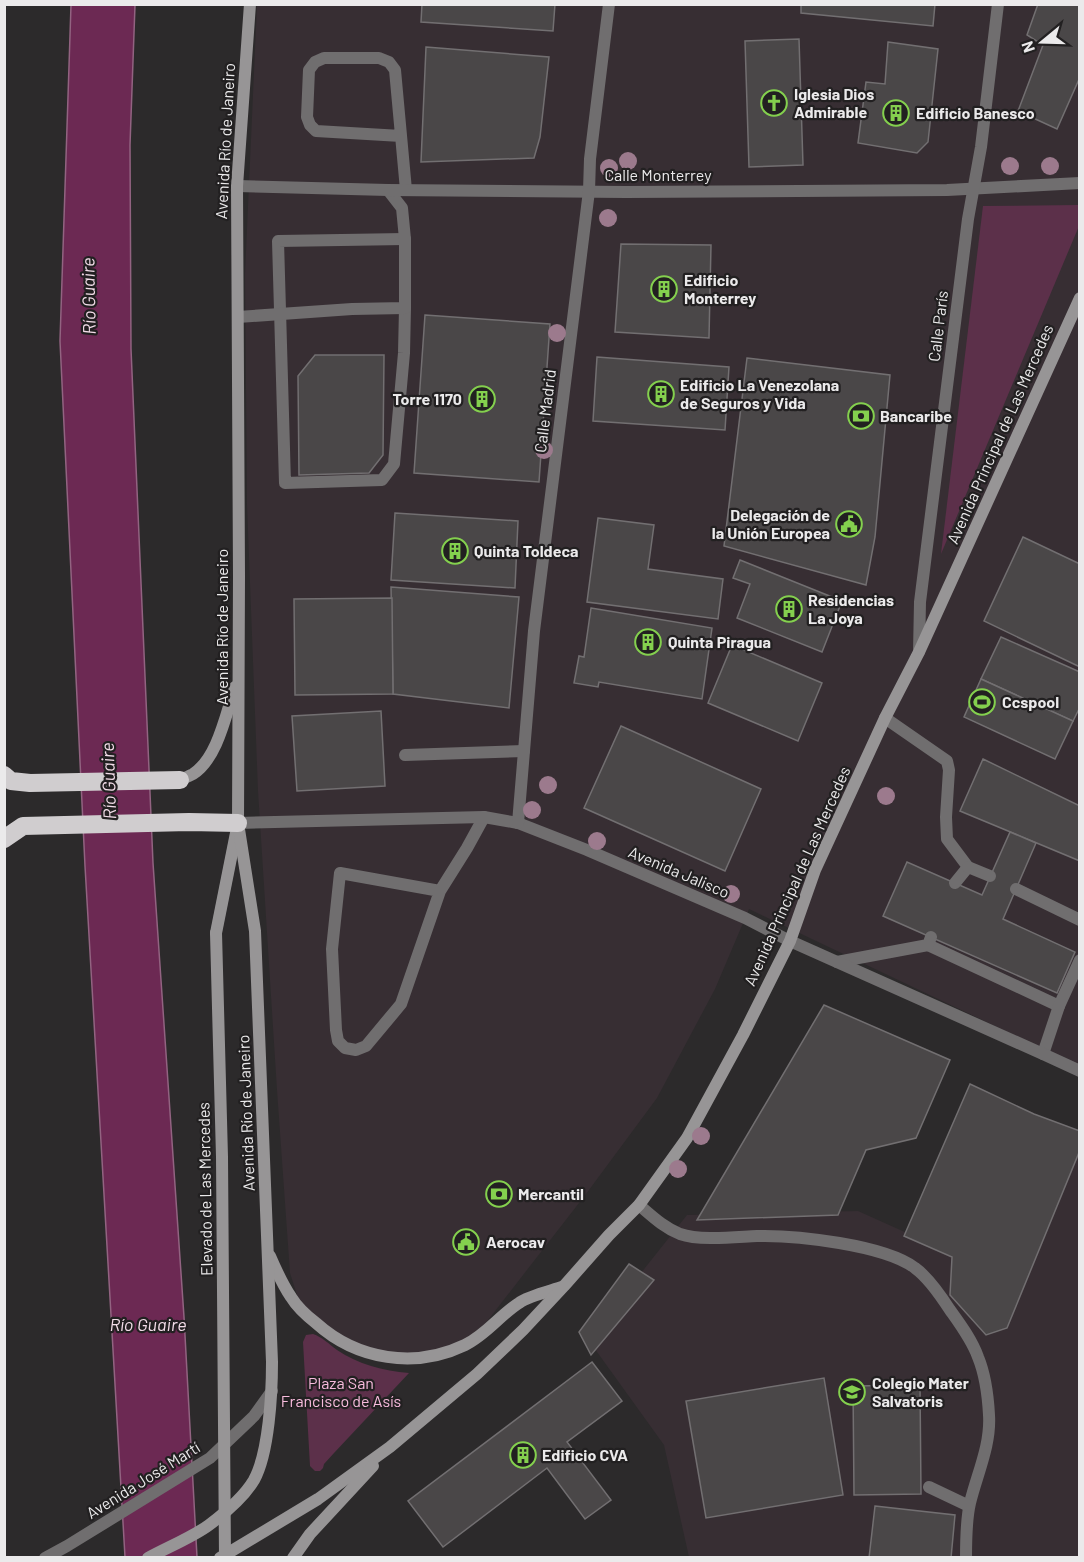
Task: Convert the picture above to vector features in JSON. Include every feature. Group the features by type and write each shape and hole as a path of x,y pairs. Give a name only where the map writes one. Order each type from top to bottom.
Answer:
{"highway":[{"path":"4,776 11,781 30,783 180,780"},
{"path":"4,839 23,826 238,823"}],"street":[{"name":"Avenida Río de Janeiro","path":"249,4 237,186 238,823 255,931 267,1249"},
{"name":"Calle Madrid","path":"518,823 534,632 589,192 590,159 609,4"},
{"name":"Calle París","path":"919,652 920,602 966,231 981,147 998,4"},
{"path":"401,136 316,131 310,125 307,117 309,70 315,62 324,58 379,58 389,62 395,70 406,190"},
{"name":"Calle Monterrey","path":"237,186 589,192 935,190 1080,183"},
{"path":"388,190 402,208 405,239 404,353 394,464 382,480 285,483 278,241 405,239"},
{"name":"Avenida Principal de Las Mercedes","path":"390,1447 477,1374 523,1330 639,1205 687,1138 743,1035 790,941 815,870 885,718 919,652 1080,298"},
{"path":"238,317 352,309 405,308"},
{"path":"180,780 194,773 206,762 217,743 239,674"},
{"path":"885,718 947,761 949,770 947,839 969,867 990,876"},
{"path":"405,755 524,751"},
{"path":"440,891 340,873 332,950 336,1030 338,1041 345,1048 356,1050 366,1046 401,1004 440,891 484,817"},
{"name":"Avenida Jalisco","path":"238,823 484,817 518,823 745,918 790,941 1080,1071"},
{"name":"Elevado de Las Mercedes","path":"225,1557 222,1157 216,933 238,823"},
{"path":"955,883 969,867"},
{"path":"1016,889 1080,920"},
{"path":"837,962 929,941 1059,1006"},
{"path":"1043,1054 1059,1006 1080,960"},
{"path":"639,1205 663,1226 682,1234 708,1238 770,1236 879,1251 899,1258 916,1269 935,1289 978,1356 986,1390 989,1436 969,1506 966,1557"},
{"path":"267,1249 291,1298 308,1316 340,1341 359,1351 383,1358 405,1359 446,1353 468,1344 520,1301 564,1286"},
{"path":"148,1557 207,1527 246,1490 259,1469 264,1450 272,1391 267,1249"},
{"name":"Avenida José Martí","path":"45,1557 67,1546 210,1458 254,1416 272,1391"},
{"path":"220,1557 318,1499 390,1447"},
{"path":"292,1557 310,1534 390,1447"},
{"path":"929,1486 969,1506"}],"shaded area":[{"path":"257,5 1079,5 1079,1066 749,909 715,989 657,1098 485,1324 452,1350 431,1358 338,1345 298,1298 290,1273 258,791 247,505 245,274"},
{"name":"Colegio Mater Salvatoris","path":"1079,1150 1079,1557 689,1557 664,1445 587,1338 687,1215 858,1211 907,1233 904,1236 952,1257 950,1295 986,1335 1007,1328"}],"green space":[{"path":"1079,205 1079,226 941,554 983,206"},
{"name":"Plaza San Francisco de Asís","path":"313,1334 362,1363 380,1369 409,1373 320,1471 315,1471 310,1466 303,1342 306,1335"}],"water":[{"name":"Río Guaire","path":"71,5 135,5 130,145 131,349 153,863 184,1317 197,1557 125,1557 85,866 60,341"}],"building":[{"path":"422,4 555,4 553,31 421,22"},
{"path":"801,4 935,4 933,26 801,13"},
{"path":"1038,4 1080,4 1080,77 1057,129 1018,111 1043,45 1027,35"},
{"name":"Iglesia Dios Admirable","path":"799,39 803,165 749,167 745,41"},
{"name":"Edificio Banesco","path":"888,42 938,49 928,142 917,153 858,143 866,82 885,84"},
{"path":"426,47 549,57 540,137 534,158 421,162"},
{"name":"Edificio Monterrey","path":"621,244 711,245 709,338 615,332"},
{"name":"Torre 1170","path":"425,315 550,324 539,482 414,473"},
{"path":"315,355 384,355 383,455 369,473 299,475 298,376"},
{"name":"Edificio La Venezolana de Seguros y Vida","path":"597,357 729,367 725,430 593,421"},
{"path":"747,358 890,375 875,537 866,585 724,546"},
{"name":"Quinta Toldeca","path":"395,513 518,521 515,588 391,580"},
{"path":"598,518 654,525 648,569 723,579 718,619 587,602"},
{"path":"1023,537 1080,564 1080,667 984,621"},
{"name":"Residencias La Joya","path":"740,560 842,601 822,652 737,618 750,584 733,578"},
{"path":"391,587 519,597 509,708 393,694"},
{"path":"392,598 393,694 295,695 294,599"},
{"name":"Quinta Piragua","path":"591,608 712,628 702,699 599,682 598,687 574,683 579,656 584,657"},
{"path":"1001,637 1080,672 1080,707 1073,721 981,679"},
{"path":"732,645 822,683 798,741 708,703"},
{"path":"981,679 1073,721 1055,759 964,717"},
{"path":"381,711 385,786 297,791 292,716"},
{"path":"621,726 761,789 725,871 584,808"},
{"path":"983,759 1080,806 1080,861 960,811"},
{"path":"1010,832 1036,843 1003,919 1075,952 1057,993 883,916 907,862 982,895"},
{"path":"824,1005 950,1060 916,1138 866,1150 838,1215 697,1220"},
{"path":"970,1084 1034,1114 1080,1131 1080,1150 1007,1328 986,1335 950,1295 952,1257 904,1236"},
{"path":"629,1264 654,1280 591,1355 579,1332"},
{"name":"Edificio CVA","path":"592,1362 622,1401 567,1442 611,1500 585,1519 547,1468 443,1547 408,1501"},
{"path":"824,1378 843,1495 706,1518 686,1401"},
{"path":"920,1385 921,1494 854,1495 853,1386"},
{"path":"875,1506 955,1515 951,1558 869,1558"}],"place":[{"name":"Iglesia Dios Admirable","path":"774,103"},
{"name":"Edificio Banesco","path":"896,113"},
{"name":"Edificio Monterrey","path":"664,289"},
{"name":"Edificio La Venezolana de Seguros y Vida","path":"661,394"},
{"name":"Torre 1170","path":"482,399"},
{"name":"Bancaribe","path":"861,416"},
{"name":"Delegación de la Unión Europea","path":"849,524"},
{"name":"Quinta Toldeca","path":"455,551"},
{"name":"Residencias La Joya","path":"789,609"},
{"name":"Quinta Piragua","path":"648,642"},
{"name":"Ccspool","path":"982,702"},
{"name":"Mercantil","path":"499,1194"},
{"name":"Aerocav","path":"466,1242"},
{"name":"Colegio Mater Salvatoris","path":"852,1392"},
{"name":"Edificio CVA","path":"523,1455"}]}
